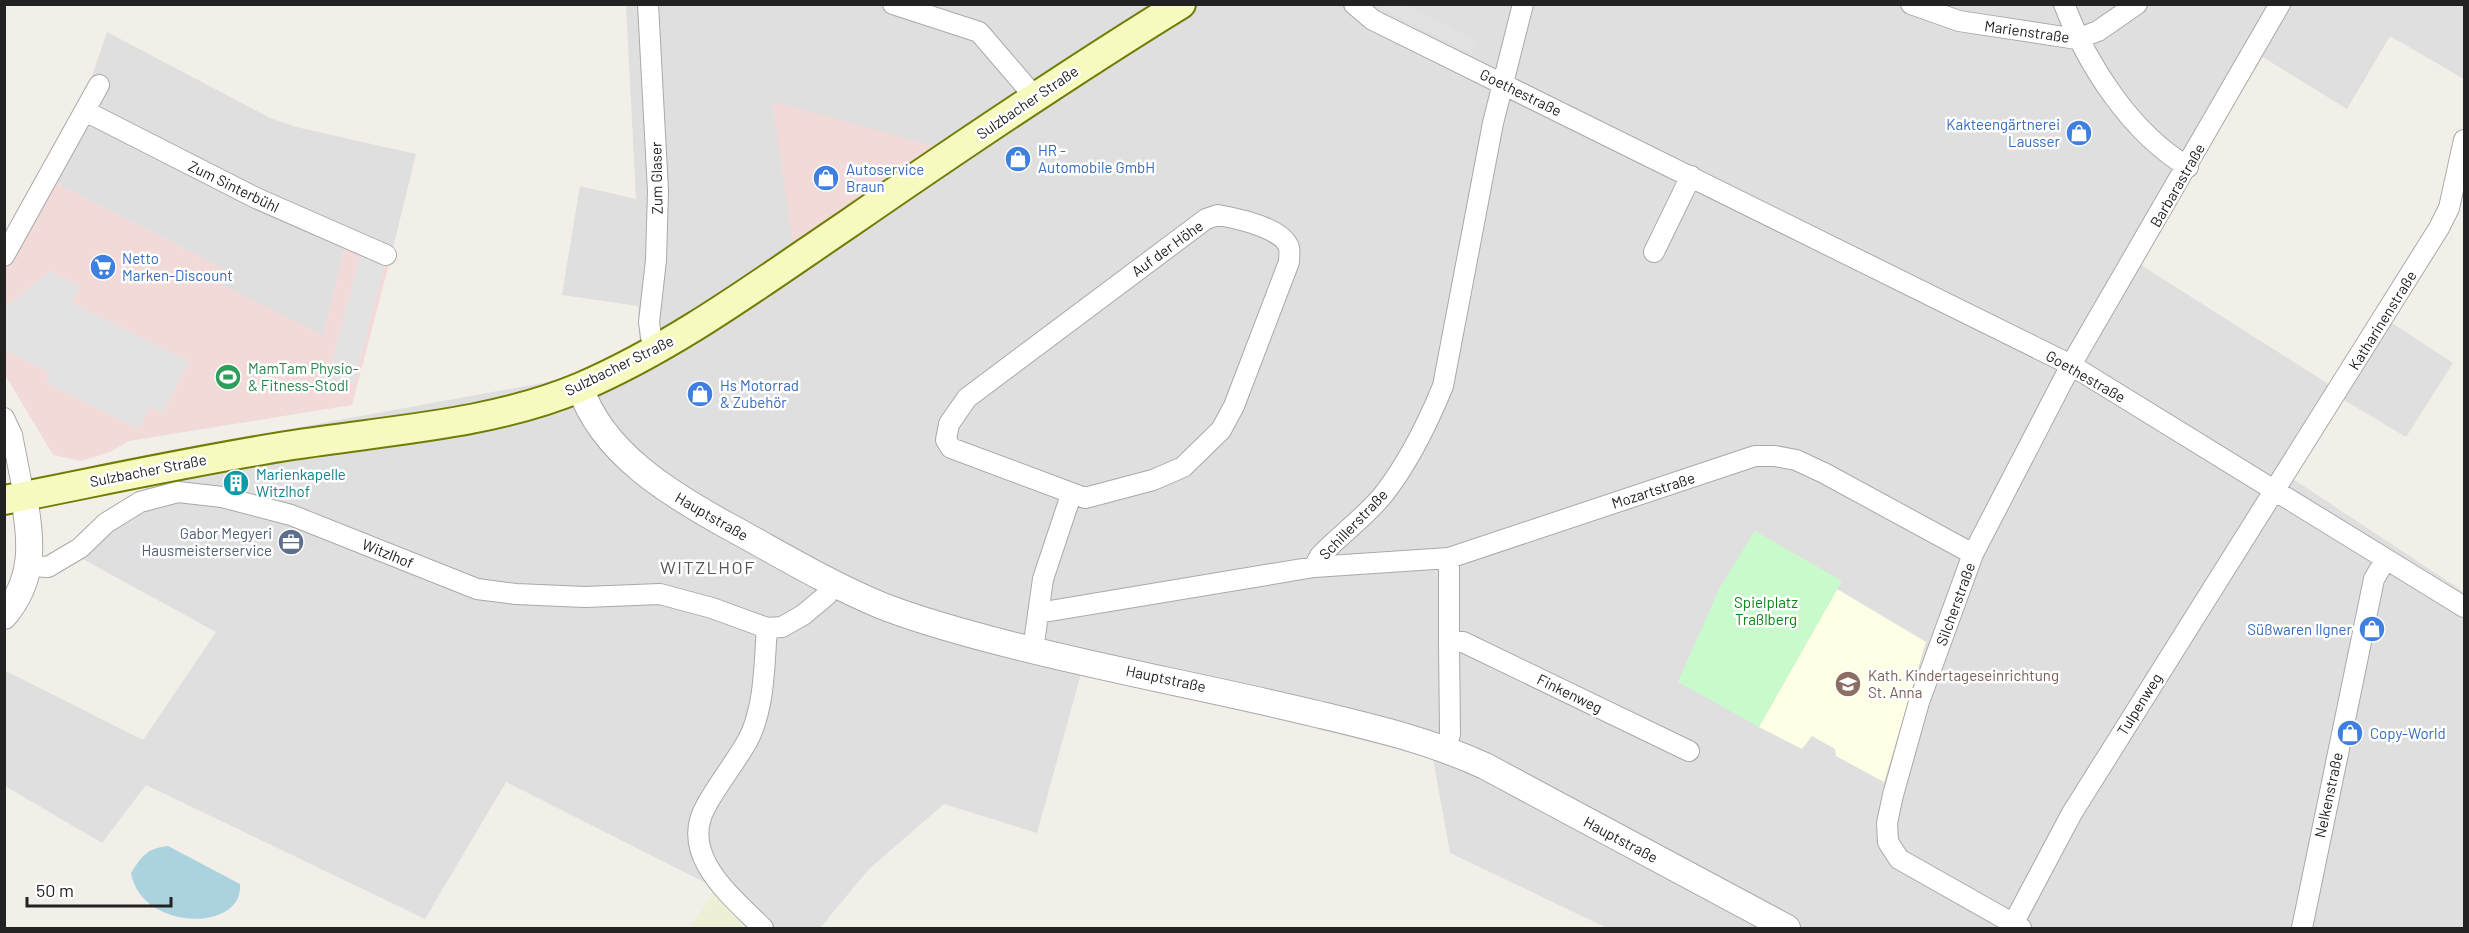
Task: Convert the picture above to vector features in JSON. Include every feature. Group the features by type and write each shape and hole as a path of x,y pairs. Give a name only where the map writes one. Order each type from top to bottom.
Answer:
{"main road":[{"name":"Sulzbacher Straße","path":"14,498 214,457 480,417 543,401 580,387 658,349 811,249 1034,96 1181,4"}],"street":[{"name":"Zum Glaser","path":"648,4 658,191 656,260 649,322 651,337 658,349"},
{"path":"893,4 979,32 1034,96"},
{"name":"Goethestraße","path":"1354,4 1372,20 2071,365 2464,607"},
{"name":"Schillerstraße","path":"1038,613 1314,567 1320,556 1382,497 1398,475 1431,417 1443,386 1493,123 1523,4"},
{"name":"Marienstraße","path":"1911,4 1959,21 2077,39 2098,31 2137,4"},
{"path":"2064,4 2077,39 2092,67 2148,138 2188,167"},
{"name":"Barbarastraße","path":"2071,365 2188,167 2280,4"},
{"path":"4,256 99,85"},
{"name":"Zum Sinterbühl","path":"85,111 256,198 386,255"},
{"name":"Katharinenstraße","path":"2275,490 2439,228 2448,208 2464,140"},
{"path":"1654,252 1691,176"},
{"name":"Auf der Höhe","path":"1218,215 1229,217 1268,229 1282,238 1289,247 1289,262 1234,406 1221,430 1204,450 1183,467 1153,480 1085,498 1071,495 951,448 946,440 949,424 956,411 967,398 1206,219 1218,215"},
{"name":"Silcherstraße","path":"2017,926 1899,859 1888,842 1887,823 1919,702 1973,554 2071,365"},
{"name":"Hauptstraße","path":"580,387 595,419 620,451 683,501 832,583 882,606 1033,650 1212,688 1446,748 1485,766 1787,928"},
{"path":"4,418 12,435 14,498 28,526 30,566 23,589 4,616"},
{"name":"Mozartstraße","path":"1314,567 1449,558 1755,456 1775,456 1796,460 1973,554"},
{"name":"Tulpenweg","path":"2017,926 2072,813 2275,490"},
{"name":"Witzlhof","path":"30,566 48,567 80,548 106,523 140,502 178,492 195,493 291,515 477,589 516,594 585,597 660,594 712,608 767,628"},
{"path":"1033,650 1043,579 1071,495"},
{"path":"1446,748 1450,734 1449,558"},
{"name":"Nelkenstraße","path":"2302,928 2374,579 2385,559"},
{"path":"763,928 711,875 698,844 698,822 748,740 756,719 762,694 767,628 782,627 803,615 827,595 832,583"},
{"name":"Finkenweg","path":"1449,642 1463,642 1689,751"}],"shaded area":[{"path":"626,5 2464,5 2464,79 2390,36 2347,109 2261,56 2141,265 2330,385 2377,313 2453,363 2406,437 2339,397 2293,479 2464,592 2464,928 1607,928 1450,853 1433,758 1082,670 1037,833 944,804 869,869 820,928 764,928 704,882 506,782 425,919 146,785 102,843 5,786 4,670 143,740 216,632 77,556 186,448 640,365 638,306 562,295 580,186 636,199"},
{"path":"1384,5 1406,5 1477,40 1471,53 1382,9"},
{"path":"107,32 270,118 296,127 416,154 390,260 346,245 323,335 217,283 224,269 39,174 91,79"},
{"path":"772,101 933,146 793,243"},
{"path":"39,174 224,269 218,283 323,335 346,244 390,260 352,405 129,441 110,452 81,461 53,455 5,375 5,235"},
{"path":"360,254 386,260 353,385 328,379"},
{"path":"49,271 80,286 72,303 189,361 163,413 150,406 139,429 46,382 50,373 5,350 5,308"},
{"name":"Kath. Kindertageseinrichtung St. Anna","path":"1837,589 1926,642 1884,782 1836,756 1835,749 1812,736 1802,749 1759,727"},
{"path":"715,890 751,928 689,928"}],"green space":[{"name":"Spielplatz Traßlberg","path":"1755,531 1842,581 1759,727 1678,682 1720,587"}],"water":[{"path":"168,846 240,884 237,900 226,911 210,917 191,919 171,915 153,906 139,892 131,873 150,851"}],"place":[{"name":"Kakteengärtnerei Lausser","path":"2079,133"},
{"name":"HR - Automobile GmbH","path":"1018,159"},
{"name":"Autoservice Braun","path":"826,178"},
{"name":"Netto Marken-Discount","path":"103,267"},
{"name":"MamTam Physio- & Fitness-Stodl","path":"228,377"},
{"name":"Hs Motorrad & Zubehör","path":"700,394"},
{"name":"Marienkapelle Witzlhof","path":"236,483"},
{"name":"Gabor Megyeri Hausmeisterservice","path":"291,542"},
{"name":"Süßwaren Ilgner","path":"2372,629"},
{"name":"Kath. Kindertageseinrichtung St. Anna","path":"1848,684"},
{"name":"Copy-World","path":"2350,733"}],"district":[{"name":"WITZLHOF","path":"708,567"}]}
